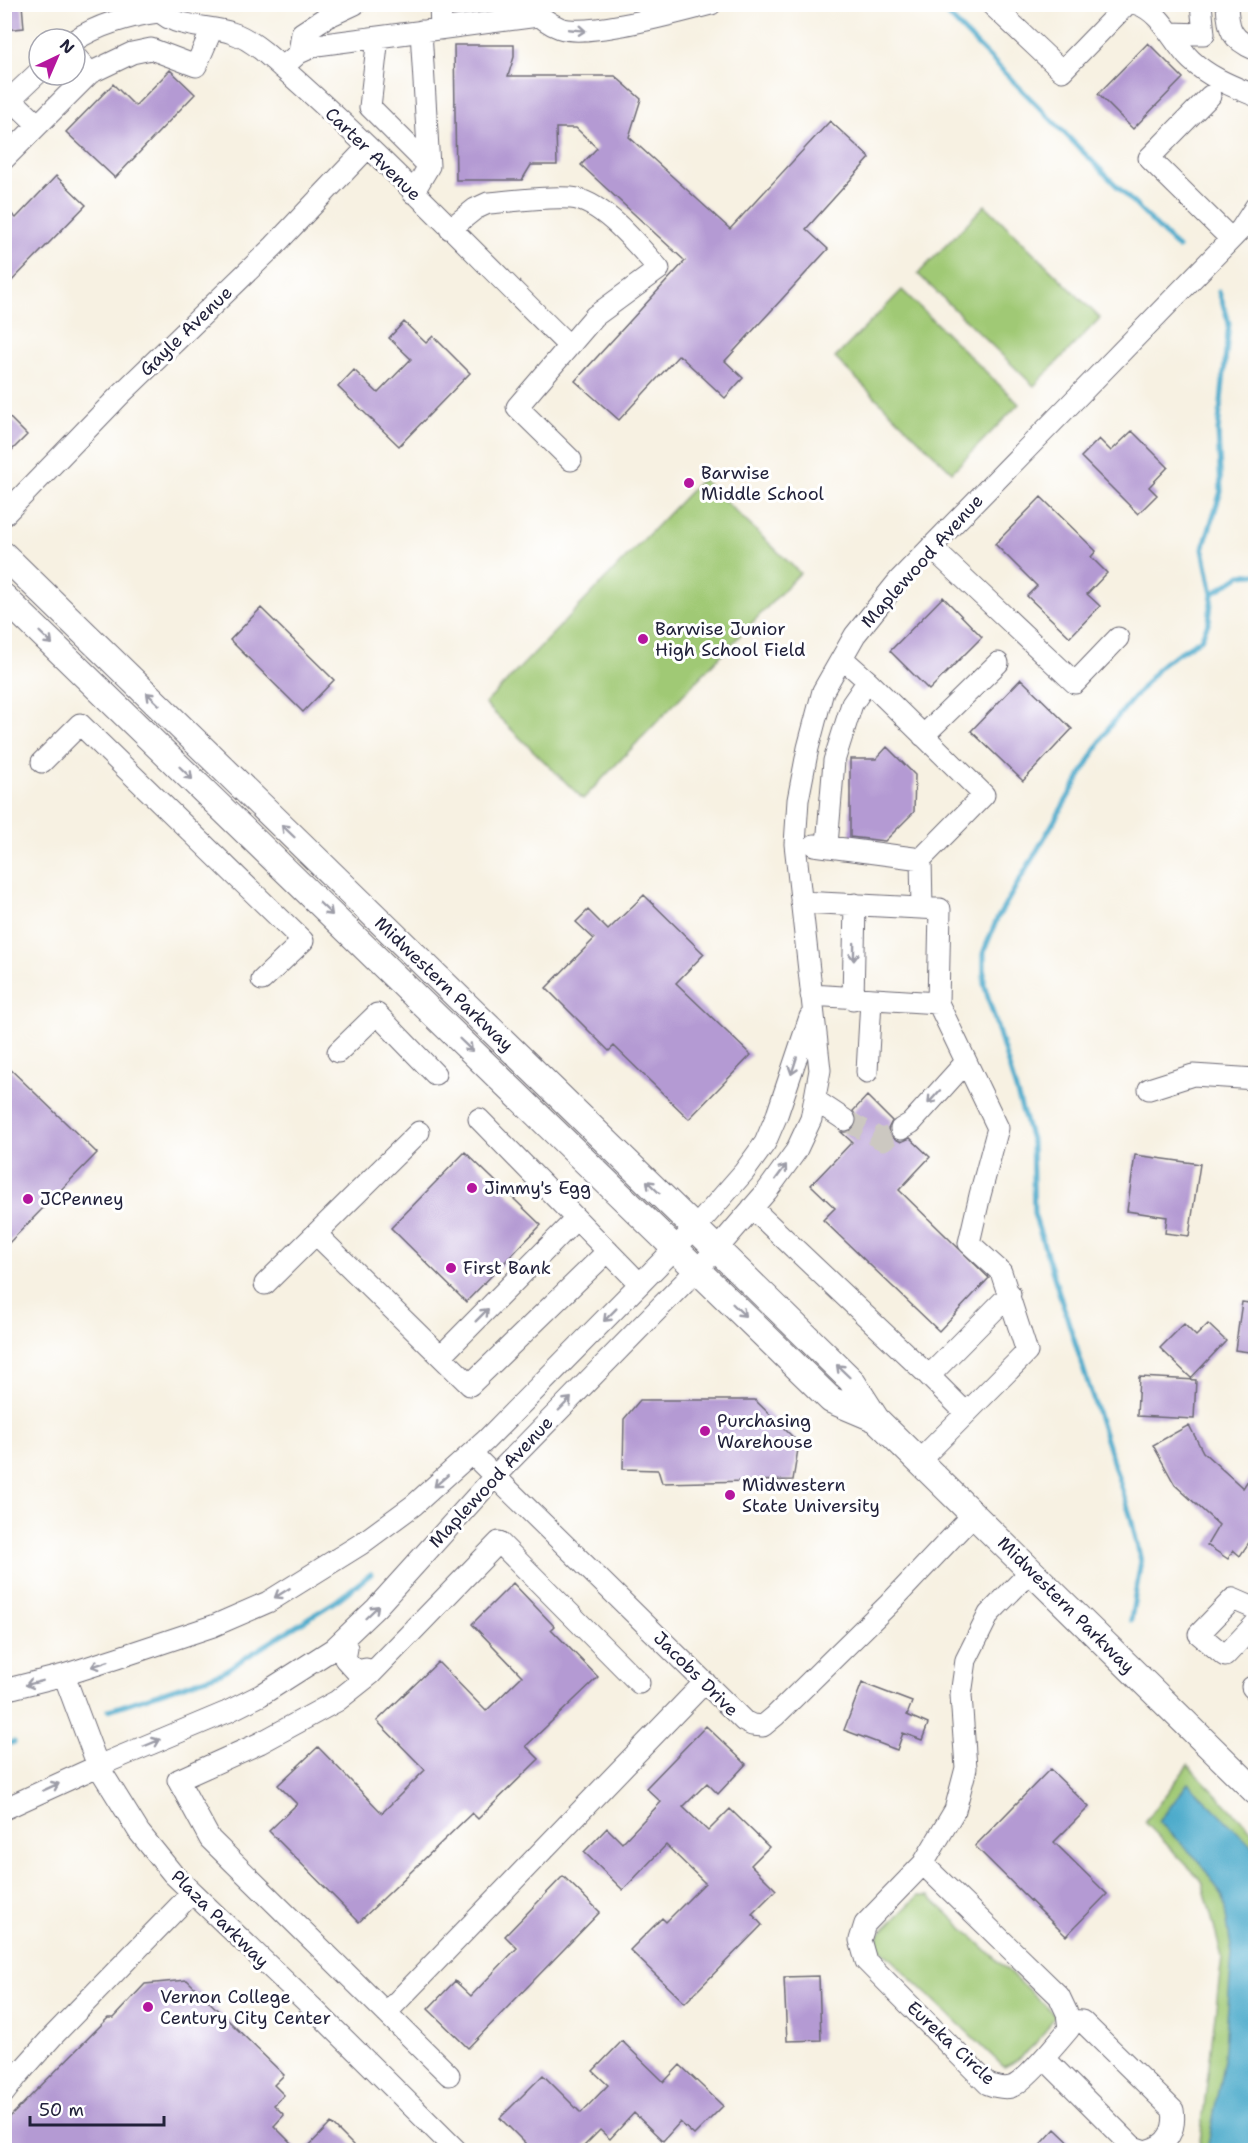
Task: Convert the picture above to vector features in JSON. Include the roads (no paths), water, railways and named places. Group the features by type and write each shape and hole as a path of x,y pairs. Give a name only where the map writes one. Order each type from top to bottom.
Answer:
{"main road":[{"name":"Midwestern Parkway","path":"4,555 851,1380 876,1419 1249,1785"},
{"name":"Midwestern Parkway","path":"4,597 831,1400 876,1419"},
{"path":"70,660 90,638"},
{"path":"373,955 393,934"}],"street":[{"path":"299,53 302,33 325,18 355,4"},
{"path":"413,193 429,166 431,30 440,4"},
{"path":"282,68 299,53 317,45 431,30 533,10 561,29 587,31 711,4"},
{"path":"991,4 1008,12 1062,71 1127,4"},
{"path":"1170,33 1204,34 1201,4"},
{"path":"1227,4 1228,26 1240,43 1256,50"},
{"path":"87,33 156,8"},
{"name":"Carter Avenue","path":"156,8 164,18 231,32 260,49 367,148 568,345"},
{"path":"1149,8 1190,59 1214,78 1256,96"},
{"path":"4,159 90,73 132,53 151,49 196,66 212,29"},
{"path":"378,37 370,107 429,166"},
{"path":"87,70 90,73"},
{"path":"27,84 8,102 38,125"},
{"path":"1210,96 1149,158 1231,239"},
{"name":"Gayle Avenue","path":"4,515 121,394 274,246 367,148"},
{"path":"450,229 475,208 489,203 573,198 594,206 631,238 659,269 595,316 517,407 571,460"},
{"name":"Maplewood Avenue","path":"4,1809 98,1766 227,1712 261,1695 344,1644 495,1476 717,1250 752,1208 796,1151 811,1119 820,1070 795,844 798,800 808,748 823,691 855,635 900,579 1241,229 1256,206"},
{"path":"932,547 1075,683 1118,638"},
{"path":"842,658 984,795 921,859 922,908"},
{"path":"923,736 998,663"},
{"path":"827,845 834,761 852,704 868,681"},
{"path":"42,762 80,724 303,941 262,980"},
{"path":"795,844 827,845 921,859"},
{"path":"801,902 940,909 938,1003 998,1128 969,1243 1001,1272 1027,1352 919,1461"},
{"path":"855,904 867,1072"},
{"path":"811,1003 862,999 938,1003"},
{"name":"Maplewood Avenue","path":"4,1690 64,1675 213,1626 268,1602 361,1544 414,1505 472,1454 695,1228 744,1172 765,1143 787,1087 811,1003"},
{"path":"338,1052 377,1014 435,1074"},
{"path":"900,1129 911,1123 966,1062"},
{"path":"1149,1089 1192,1075 1256,1079"},
{"path":"815,1100 845,1120"},
{"path":"479,1119 640,1284"},
{"path":"265,1284 419,1132"},
{"path":"752,1208 966,1413"},
{"path":"441,1356 576,1219"},
{"path":"316,1234 470,1385 608,1251"},
{"path":"929,1376 1010,1294"},
{"name":"Jacobs Drive","path":"472,1454 744,1721 752,1725 763,1726 889,1604 974,1514"},
{"path":"449,2075 210,1839 178,1780 260,1743 337,1701 499,1542 639,1683"},
{"name":"Eureka Circle","path":"1031,1570 989,1614 966,1660 961,1695 966,1768 955,1810 923,1864 865,1924 860,1940 866,1961 988,2084 998,2088 1013,2087 1044,2058 1069,2029 1068,2020"},
{"path":"1256,1609 1233,1599 1199,1634 1225,1656 1256,1623"},
{"path":"344,1644 345,1659 356,1671 369,1672"},
{"name":"Plaza Parkway","path":"64,1675 98,1766 139,1832 173,1874 316,2011 456,2151"},
{"path":"386,2013 705,1682"},
{"path":"923,1864 1059,1996 1068,2020 1083,2021 1173,2109 1175,2121 1172,2133 1155,2149 1148,2151"},
{"path":"4,2093 52,2037 192,1893"},
{"path":"1044,2058 1133,2147 1142,2151"}],"water":[{"path":"1188,1783 1255,1849 1255,2150 1207,2150 1224,2059 1232,1954 1223,1897 1200,1862 1159,1822"}],"waterway":[{"path":"937,4 1178,248"},
{"path":"1131,1620 1141,1561 1131,1518 1034,1214 1032,1143 984,984 984,951 997,919 1109,727 1163,663 1201,639 1209,621 1212,594 1203,549 1221,491 1218,431 1229,323 1219,292"},
{"path":"1212,594 1241,575 1256,574"},
{"path":"109,1710 221,1673 336,1601 371,1574"},
{"path":"4,1745 14,1742"}],"tunnel":[{"path":"845,1120 883,1140 901,1129"}],"place":[{"name":"Barwise Middle School","path":"689,483"},
{"name":"Barwise Junior High School Field","path":"643,639"},
{"name":"Jimmy's Egg","path":"472,1188"},
{"name":"JCPenney","path":"28,1199"},
{"name":"First Bank","path":"451,1268"},
{"name":"Purchasing Warehouse","path":"705,1431"},
{"name":"Midwestern State University","path":"730,1495"},
{"name":"Vernon College Century City Center","path":"148,2007"}]}
